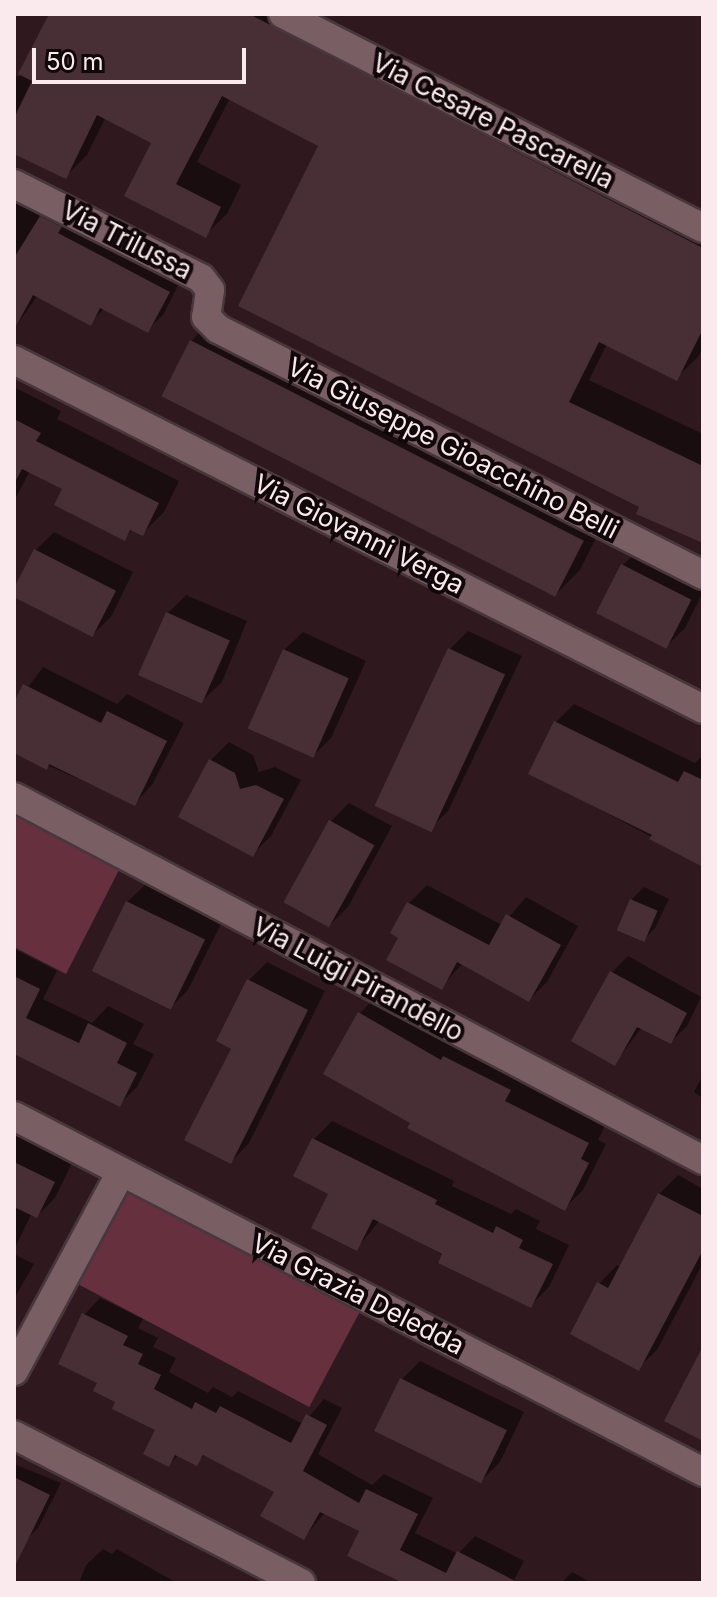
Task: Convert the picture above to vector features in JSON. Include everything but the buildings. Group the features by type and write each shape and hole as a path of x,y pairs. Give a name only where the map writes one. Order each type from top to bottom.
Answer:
{"street":[{"name":"Via Cesare Pascarella","path":"283,14 703,228"},
{"name":"Via Trilussa","path":"14,184 201,278 210,290 206,317"},
{"name":"Via Giuseppe Gioacchino Belli","path":"206,317 218,329 703,575"},
{"name":"Via Giovanni Verga","path":"14,360 703,709"},
{"name":"Via Luigi Pirandello","path":"14,797 703,1160"},
{"name":"Via Grazia Deledda","path":"14,1116 703,1472"},
{"path":"14,1371 121,1172"},
{"path":"14,1435 301,1583"}],"shaded area":[{"path":"14,813 120,868 66,974 14,947"},
{"path":"129,1190 359,1313 309,1407 79,1284"}]}
